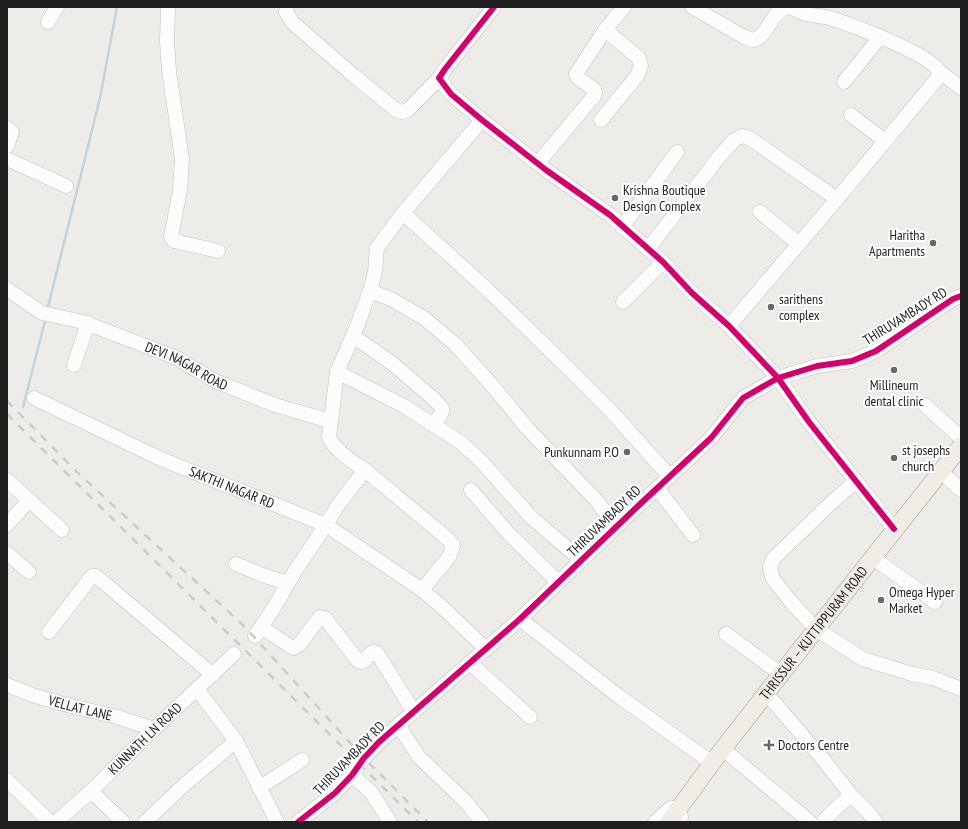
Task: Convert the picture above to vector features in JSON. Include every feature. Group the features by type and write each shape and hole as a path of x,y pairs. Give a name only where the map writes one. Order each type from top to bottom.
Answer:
{"main road":[{"name":"THRISSUR – KUTTIPPURAM ROAD","path":"669,822 680,815 723,749 872,557 961,446"}],"street":[{"path":"48,22 57,7"},
{"path":"168,7 167,41 169,72 182,158 180,190 171,237 174,241 218,251"},
{"path":"287,7 286,12 293,24 353,76 396,110 402,112 408,110 439,78 494,7"},
{"path":"538,163 594,96 594,89 579,79 576,74 605,30 624,7"},
{"path":"692,7 744,37 753,40 763,34 777,14 786,8 791,8 806,14 833,13 925,59 936,66 939,71 961,88"},
{"path":"601,120 637,76 641,66 639,58 605,30"},
{"path":"844,82 880,37"},
{"path":"729,326 937,79 939,71"},
{"path":"439,78 451,94 482,120 610,215 663,262 692,293 729,326 778,378 809,422 894,529"},
{"path":"851,116 885,141"},
{"path":"422,590 449,557 453,546 449,540 365,470 340,453 331,443 329,437 330,421 337,372 370,292 375,272 377,248 403,213 482,120"},
{"path":"7,128 12,132 7,146"},
{"path":"648,249 719,157 734,140 742,136 755,142 837,199"},
{"path":"622,227 677,152"},
{"path":"7,159 66,186"},
{"path":"760,212 799,244"},
{"path":"403,213 489,291 578,378 612,412 669,476"},
{"path":"624,302 663,262"},
{"path":"957,297 961,286"},
{"name":"DEVI NAGAR ROAD","path":"7,289 42,313 88,324 177,358 215,381 275,405 330,421"},
{"path":"370,292 391,299 424,318 455,344 527,428 596,500 616,526"},
{"name":"THIRUVAMBADY RD","path":"298,822 335,793 379,742 520,619 616,526 711,438 743,398 778,378 817,366 852,361 876,352 957,297"},
{"path":"74,365 88,324"},
{"path":"353,336 393,364 436,401 442,408 442,412 434,425"},
{"path":"337,372 404,406 460,442 481,461 532,517 581,560"},
{"name":"SAKTHI NAGAR RD","path":"34,398 161,459 326,525 422,590 486,649"},
{"path":"925,405 961,438"},
{"path":"365,470 338,505 258,631 293,648 299,645 320,618 325,618 358,661 362,662 373,652 377,653 414,712"},
{"path":"940,471 961,490"},
{"path":"7,480 62,530"},
{"path":"856,481 773,559 770,568 773,579 792,603 816,629 853,653 869,661 912,674 933,678 961,689"},
{"path":"657,488 693,535"},
{"path":"471,490 508,533 558,582"},
{"path":"7,526 29,500"},
{"path":"7,553 30,572"},
{"path":"872,557 935,602"},
{"path":"236,564 265,576 288,583"},
{"path":"49,632 92,576 96,576 213,675"},
{"path":"520,619 617,695 712,764"},
{"path":"726,634 781,674"},
{"name":"KUNNATH LN ROAD","path":"57,821 92,792 154,729 234,654"},
{"path":"470,663 530,717"},
{"name":"VELLAT LANE","path":"7,685 32,695 116,717 154,729"},
{"path":"197,689 236,741 277,822"},
{"path":"766,693 822,758 851,795 876,822"},
{"path":"398,725 419,756 465,801 482,822"},
{"path":"145,822 183,786 236,741"},
{"path":"723,749 810,822"},
{"path":"259,788 302,760"},
{"path":"352,775 371,792 390,822"},
{"path":"7,780 57,821"},
{"path":"92,792 123,822"},
{"path":"823,822 851,795"},
{"path":"655,822 671,808 680,815"}],"waterway":[{"path":"48,307 100,98 117,7"},
{"path":"23,407 45,321"}],"railway":[{"path":"7,401 78,473 245,627 364,758 428,822"},
{"path":"7,414 418,822"}],"cycle path":[{"path":"494,7 439,78 451,94 546,170 610,215 663,262 692,293 729,326 778,378 809,422 894,529"},
{"path":"298,822 335,793 379,742 520,619 711,438 743,398 778,378 817,366 852,361 876,351 953,299 961,296"}],"place":[{"name":"Krishna Boutique Design Complex","path":"615,198"},
{"name":"Haritha Apartments","path":"933,243"},
{"name":"sarithens complex","path":"771,307"},
{"name":"Millineum dental clinic","path":"894,370"},
{"name":"Punkunnam P.O","path":"627,452"},
{"name":"st josephs church","path":"894,458"},
{"name":"Omega Hyper Market","path":"881,600"},
{"name":"Doctors Centre","path":"769,745"}]}
